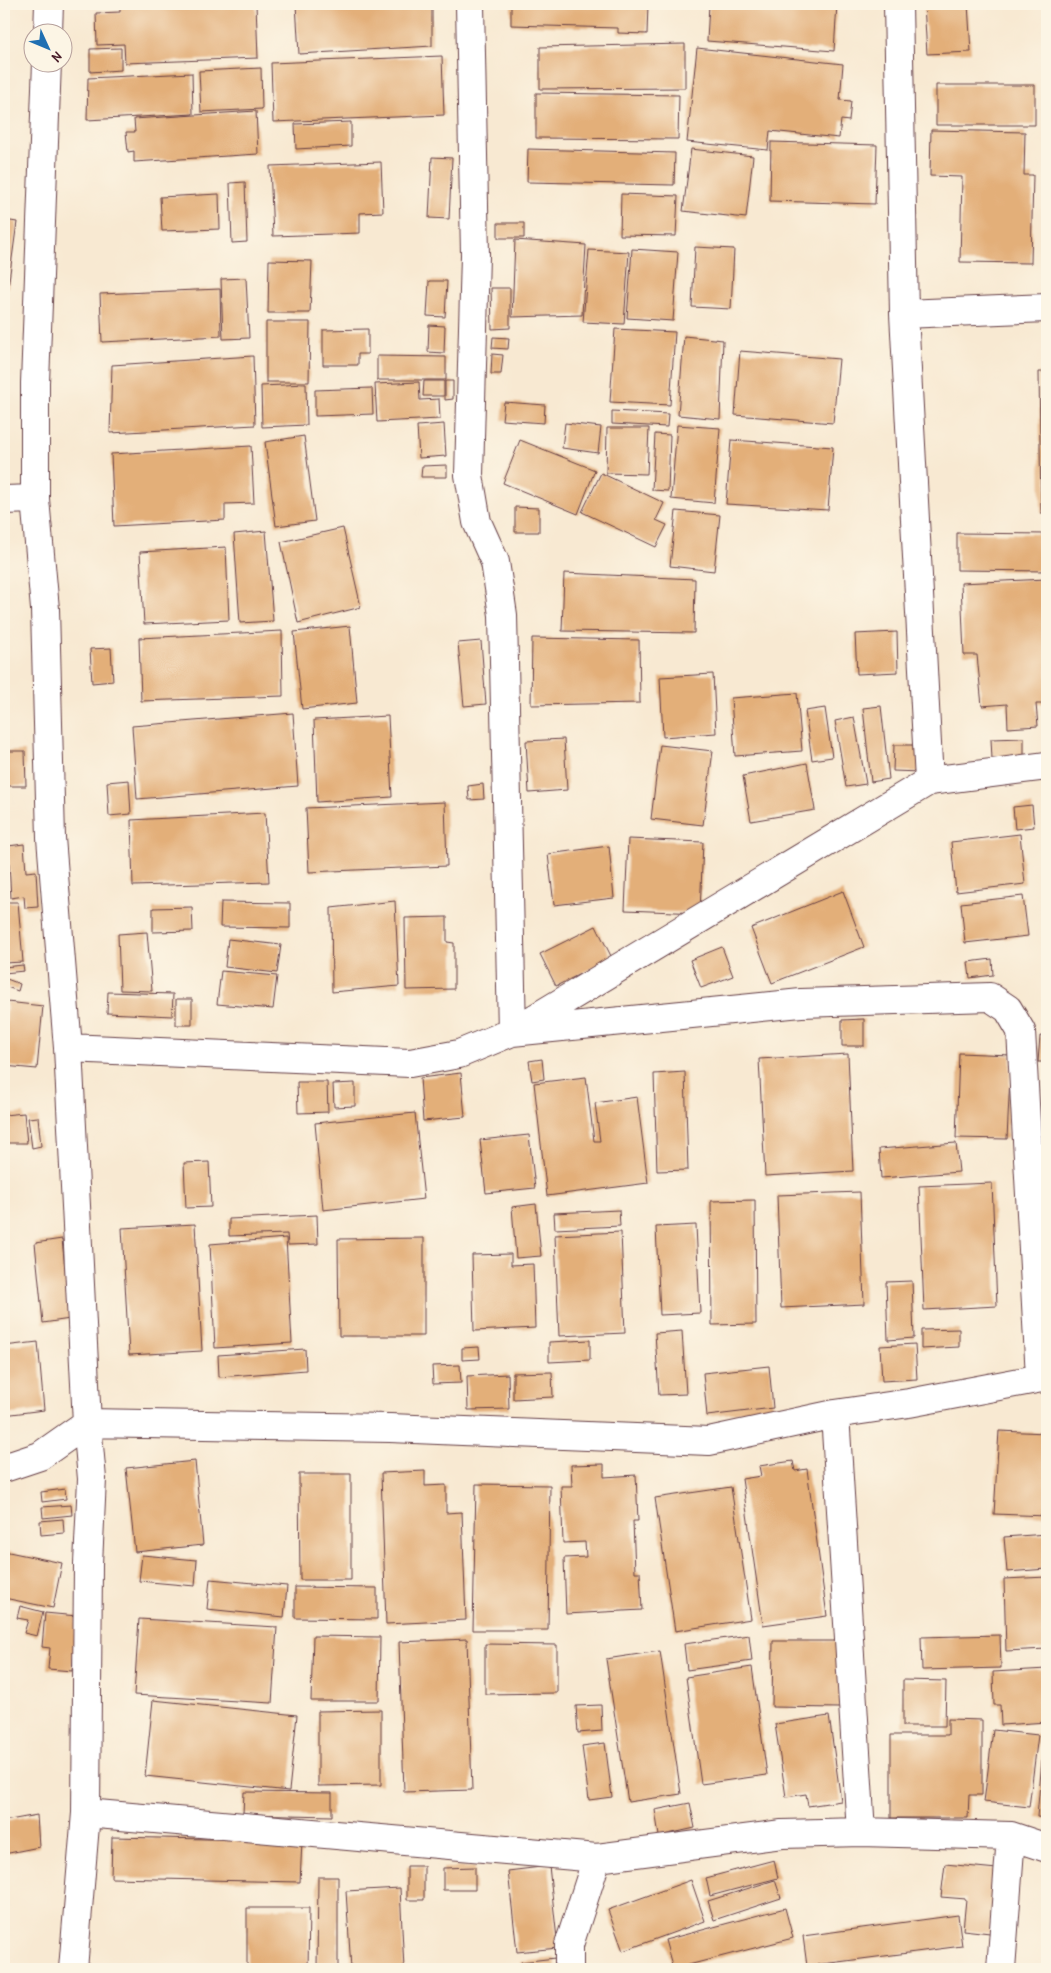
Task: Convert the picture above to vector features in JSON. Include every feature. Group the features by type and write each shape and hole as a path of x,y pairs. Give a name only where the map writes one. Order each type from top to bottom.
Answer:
{"street":[{"path":"48,22 49,4"},
{"path":"470,4 475,255 469,474 477,522 495,562 503,615 512,1032"},
{"path":"898,4 904,314 929,781"},
{"path":"46,72 36,373 35,499 44,609 51,838 68,1048 87,1423 92,1479 88,1564 86,1813 74,1969"},
{"path":"904,314 1047,308"},
{"path":"4,500 35,499"},
{"path":"68,1048 410,1063 458,1054 512,1032 929,781 1047,766"},
{"path":"4,1468 40,1456 87,1423 390,1428 709,1441 835,1414 909,1403 1043,1377 1021,1031 1008,1008 990,997 801,1004 512,1032"},
{"path":"835,1414 861,1832"},
{"path":"86,1813 598,1858 782,1834 861,1832 1011,1836 1047,1848"},
{"path":"1001,1969 1011,1836"},
{"path":"569,1969 569,1945 598,1858"}],"building":[{"path":"120,4 256,4 258,58 125,63 124,44 97,45 96,13 120,12"},
{"path":"296,4 432,4 432,46 299,54"},
{"path":"511,4 648,4 647,34 618,33 618,28 511,25"},
{"path":"709,4 837,4 834,51 707,41"},
{"path":"924,4 968,4 971,52 927,54"},
{"path":"685,44 685,88 540,89 540,47"},
{"path":"121,48 121,70 90,72 90,49"},
{"path":"697,48 843,64 840,100 851,101 849,121 841,120 839,138 770,131 768,150 687,142"},
{"path":"442,56 444,115 273,122 271,63"},
{"path":"261,68 262,109 201,112 199,71"},
{"path":"192,73 193,114 87,120 88,78"},
{"path":"936,85 1035,85 1035,125 936,125"},
{"path":"536,93 679,95 678,139 536,138"},
{"path":"256,111 258,154 134,162 134,151 128,152 126,132 135,132 134,119"},
{"path":"351,122 351,146 296,149 295,124"},
{"path":"931,130 1025,132 1024,175 1033,175 1031,263 960,262 962,177 930,176"},
{"path":"771,142 877,145 875,204 770,201"},
{"path":"528,149 675,153 674,185 527,182"},
{"path":"691,149 753,156 746,218 683,211"},
{"path":"432,157 452,158 449,219 429,218"},
{"path":"381,162 383,212 360,213 360,233 273,236 270,166"},
{"path":"245,182 247,242 232,243 230,183"},
{"path":"219,194 220,229 162,231 160,197"},
{"path":"621,194 678,196 676,236 620,235"},
{"path":"4,220 17,222 8,288 4,287"},
{"path":"498,223 524,223 524,238 498,238"},
{"path":"515,240 586,245 582,315 512,317"},
{"path":"695,247 734,249 731,309 692,307"},
{"path":"632,249 678,252 673,321 627,318"},
{"path":"589,250 629,252 624,324 583,322"},
{"path":"269,260 312,261 310,313 268,313"},
{"path":"246,278 249,338 223,339 221,279"},
{"path":"429,281 447,281 445,317 427,316"},
{"path":"491,288 510,288 510,328 492,329"},
{"path":"220,289 221,336 102,342 100,294"},
{"path":"266,322 310,322 309,382 266,382"},
{"path":"429,325 445,326 444,353 428,352"},
{"path":"368,329 368,354 358,354 358,365 323,365 323,330"},
{"path":"615,329 675,332 670,405 610,402"},
{"path":"684,336 723,340 720,419 678,415"},
{"path":"493,337 509,338 508,349 492,348"},
{"path":"740,351 839,359 833,423 735,415"},
{"path":"492,354 503,355 501,374 491,374"},
{"path":"253,356 255,425 110,433 112,365"},
{"path":"377,356 446,357 446,380 377,380"},
{"path":"1039,372 1047,372 1047,513 1041,513"},
{"path":"424,381 444,381 444,396 423,396"},
{"path":"445,381 453,381 453,399 445,400"},
{"path":"419,382 420,400 439,399 440,419 377,422 375,384"},
{"path":"306,384 307,425 262,427 261,386"},
{"path":"372,388 373,414 315,416 315,390"},
{"path":"504,402 545,405 544,423 502,420"},
{"path":"612,411 668,414 667,427 612,424"},
{"path":"565,423 601,427 598,453 562,448"},
{"path":"444,424 446,456 419,458 417,426"},
{"path":"677,425 720,428 714,503 671,499"},
{"path":"607,428 649,428 647,474 606,473"},
{"path":"655,434 670,435 668,491 652,490"},
{"path":"304,436 315,521 276,526 265,442"},
{"path":"520,440 595,470 578,514 503,483"},
{"path":"731,440 833,447 828,510 726,504"},
{"path":"251,446 254,503 225,504 225,520 114,526 111,454"},
{"path":"447,465 447,477 421,477 422,466"},
{"path":"601,473 664,503 656,520 667,525 656,547 582,512"},
{"path":"515,507 539,508 539,532 515,532"},
{"path":"676,511 720,515 714,571 670,566"},
{"path":"343,528 361,607 298,623 281,542"},
{"path":"266,531 273,621 240,623 234,534"},
{"path":"957,533 1047,534 1047,571 957,570"},
{"path":"226,547 229,620 144,624 140,552"},
{"path":"564,573 695,579 694,633 562,631"},
{"path":"1047,579 1047,704 1036,704 1038,726 1008,728 1007,704 982,706 977,655 964,655 961,583"},
{"path":"350,626 357,703 302,709 294,632"},
{"path":"282,631 283,696 141,701 139,638"},
{"path":"897,632 898,672 857,674 855,634"},
{"path":"532,638 639,640 640,703 531,705"},
{"path":"481,641 486,704 464,706 458,643"},
{"path":"111,648 113,681 92,683 90,649"},
{"path":"713,674 716,733 663,737 660,677"},
{"path":"797,693 802,751 735,756 731,698"},
{"path":"881,706 889,779 871,782 863,708"},
{"path":"825,708 832,757 812,760 805,711"},
{"path":"293,713 298,786 137,799 132,726"},
{"path":"388,716 392,797 317,802 314,720"},
{"path":"854,717 866,784 846,787 835,721"},
{"path":"1024,738 1024,757 992,759 991,739"},
{"path":"564,739 567,790 529,793 526,741"},
{"path":"660,745 713,751 703,825 651,819"},
{"path":"894,745 920,745 920,772 893,771"},
{"path":"6,751 25,751 26,786 7,786"},
{"path":"807,763 815,810 751,821 743,776"},
{"path":"129,780 131,814 109,816 107,782"},
{"path":"483,784 484,799 469,800 468,786"},
{"path":"445,802 447,866 309,872 306,808"},
{"path":"1032,805 1034,827 1015,829 1013,807"},
{"path":"265,813 269,882 133,886 131,820"},
{"path":"1020,834 1025,884 956,892 951,842"},
{"path":"628,839 703,842 700,913 625,910"},
{"path":"24,844 26,872 36,871 38,907 25,908 24,896 11,898 8,846"},
{"path":"609,846 614,898 554,905 548,854"},
{"path":"843,891 864,947 772,983 751,928"},
{"path":"1023,896 1028,936 965,943 961,903"},
{"path":"395,901 399,986 332,992 331,908"},
{"path":"4,902 18,902 23,962 4,963"},
{"path":"221,902 290,903 290,928 220,927"},
{"path":"1047,905 1047,922 1044,921"},
{"path":"192,907 193,931 153,932 153,908"},
{"path":"447,917 447,942 454,943 454,989 406,990 405,918"},
{"path":"596,926 612,958 556,986 540,954"},
{"path":"147,932 152,991 120,990 118,934"},
{"path":"228,939 281,945 277,973 225,967"},
{"path":"722,947 733,976 701,988 690,960"},
{"path":"992,959 993,975 970,978 968,962"},
{"path":"23,965 24,971 4,973 4,967"},
{"path":"221,971 277,976 273,1009 217,1004"},
{"path":"4,978 20,984 18,991 4,986"},
{"path":"108,992 173,994 172,1016 107,1013"},
{"path":"176,999 192,999 192,1025 176,1025"},
{"path":"7,1002 43,1006 37,1069 4,1066"},
{"path":"864,1019 864,1046 842,1046 842,1020"},
{"path":"1040,1036 1047,1037 1047,1062 1038,1062"},
{"path":"959,1053 1011,1055 1007,1139 956,1138"},
{"path":"848,1054 853,1171 765,1176 759,1059"},
{"path":"542,1059 544,1079 532,1081 529,1061"},
{"path":"685,1072 688,1170 657,1171 654,1074"},
{"path":"461,1073 465,1117 423,1121 420,1078"},
{"path":"586,1077 594,1141 600,1141 595,1103 637,1097 648,1183 547,1196 534,1083"},
{"path":"297,1082 327,1082 328,1112 298,1113"},
{"path":"355,1083 355,1106 334,1107 333,1084"},
{"path":"24,1113 27,1143 5,1143 4,1115"},
{"path":"415,1113 424,1199 323,1210 315,1123"},
{"path":"38,1117 41,1146 32,1148 28,1118"},
{"path":"529,1135 535,1188 486,1193 480,1140"},
{"path":"956,1143 959,1172 881,1178 879,1149"},
{"path":"209,1162 211,1207 186,1208 184,1163"},
{"path":"992,1183 997,1306 924,1310 919,1186"},
{"path":"860,1192 864,1304 781,1308 777,1195"},
{"path":"755,1200 756,1324 712,1325 711,1201"},
{"path":"536,1204 541,1256 516,1258 512,1207"},
{"path":"619,1210 620,1226 555,1229 554,1213"},
{"path":"317,1215 318,1244 288,1245 287,1234 229,1236 229,1219"},
{"path":"195,1224 202,1351 129,1355 122,1228"},
{"path":"696,1225 700,1313 660,1315 656,1227"},
{"path":"621,1232 625,1333 559,1336 555,1235"},
{"path":"286,1238 292,1343 215,1348 210,1244"},
{"path":"424,1238 424,1336 339,1336 338,1239"},
{"path":"62,1239 70,1319 43,1323 35,1243"},
{"path":"511,1254 511,1265 533,1264 535,1328 474,1331 472,1255"},
{"path":"912,1281 914,1338 888,1340 886,1282"},
{"path":"959,1329 959,1347 921,1349 921,1330"},
{"path":"682,1331 686,1394 659,1395 655,1333"},
{"path":"590,1340 590,1360 549,1362 549,1342"},
{"path":"38,1342 44,1410 4,1415 4,1346"},
{"path":"915,1344 917,1379 882,1381 880,1346"},
{"path":"479,1347 480,1359 462,1360 462,1348"},
{"path":"305,1349 306,1370 219,1377 218,1355"},
{"path":"460,1365 461,1383 433,1384 432,1366"},
{"path":"769,1366 773,1408 707,1416 703,1373"},
{"path":"552,1372 553,1397 513,1399 513,1373"},
{"path":"508,1374 509,1409 468,1410 467,1376"},
{"path":"999,1431 1047,1433 1047,1516 994,1514"},
{"path":"195,1461 203,1545 135,1552 126,1468"},
{"path":"793,1461 795,1471 807,1469 827,1616 763,1625 742,1479 761,1476 759,1466"},
{"path":"604,1464 604,1477 636,1475 638,1521 633,1521 635,1572 640,1572 642,1610 566,1614 564,1558 586,1557 585,1542 563,1543 561,1486 572,1486 571,1465"},
{"path":"425,1471 425,1486 446,1485 446,1513 462,1512 466,1620 386,1624 381,1473"},
{"path":"299,1474 351,1474 351,1580 300,1580"},
{"path":"476,1484 550,1485 548,1630 473,1630"},
{"path":"731,1487 751,1619 675,1631 655,1498"},
{"path":"65,1489 66,1499 42,1502 41,1492"},
{"path":"71,1505 72,1515 43,1518 42,1507"},
{"path":"63,1519 64,1533 41,1535 40,1521"},
{"path":"1047,1534 1047,1569 1007,1572 1004,1537"},
{"path":"4,1551 62,1563 53,1608 4,1598"},
{"path":"142,1555 197,1560 195,1586 139,1581"},
{"path":"1047,1577 1047,1649 1006,1651 1004,1579"},
{"path":"210,1579 287,1586 284,1617 207,1609"},
{"path":"295,1587 377,1588 377,1619 295,1618"},
{"path":"20,1606 43,1612 37,1636 24,1633 28,1620 17,1618"},
{"path":"45,1613 77,1616 72,1671 48,1669 50,1648 42,1647"},
{"path":"139,1619 277,1627 272,1703 134,1695"},
{"path":"749,1635 752,1661 687,1670 684,1644"},
{"path":"1000,1635 1001,1668 922,1670 921,1637"},
{"path":"313,1636 380,1637 379,1701 311,1701"},
{"path":"467,1639 472,1790 404,1792 399,1642"},
{"path":"773,1641 840,1641 840,1708 772,1707"},
{"path":"485,1644 557,1645 557,1693 485,1694"},
{"path":"660,1651 681,1794 628,1802 606,1659"},
{"path":"752,1667 767,1775 701,1784 686,1677"},
{"path":"1047,1669 1047,1722 1001,1725 1000,1705 994,1705 993,1672"},
{"path":"903,1680 946,1681 945,1726 903,1726"},
{"path":"4,1692 8,1693 5,1718 4,1718"},
{"path":"153,1700 297,1715 289,1791 145,1776"},
{"path":"601,1705 602,1731 578,1733 576,1706"},
{"path":"381,1710 381,1785 318,1786 318,1711"},
{"path":"829,1716 841,1801 808,1806 806,1794 786,1797 775,1724"},
{"path":"948,1719 982,1720 982,1795 969,1795 968,1818 891,1818 891,1735 948,1735"},
{"path":"1045,1726 1047,1726 1047,1818 1037,1817"},
{"path":"993,1730 1038,1735 1029,1807 984,1802"},
{"path":"605,1743 612,1797 589,1800 582,1746"},
{"path":"244,1792 332,1793 332,1816 243,1814"},
{"path":"690,1803 695,1828 659,1836 655,1810"},
{"path":"37,1815 39,1847 4,1854 4,1821"},
{"path":"112,1837 302,1841 300,1882 111,1878"},
{"path":"774,1860 778,1878 710,1896 706,1878"},
{"path":"945,1864 997,1869 990,1933 963,1930 966,1899 941,1897"},
{"path":"407,1866 424,1866 424,1900 407,1900"},
{"path":"549,1866 558,1948 517,1952 508,1871"},
{"path":"475,1867 475,1890 443,1890 443,1868"},
{"path":"318,1877 338,1877 338,1969 317,1969"},
{"path":"691,1880 705,1921 623,1951 608,1910"},
{"path":"775,1880 781,1898 714,1920 708,1901"},
{"path":"400,1888 404,1969 351,1969 346,1891"},
{"path":"247,1908 309,1908 308,1969 247,1969"},
{"path":"785,1908 793,1938 673,1969 665,1940"},
{"path":"958,1915 962,1946 807,1966 803,1936"},
{"path":"555,1958 556,1969 522,1969 521,1962"}]}
